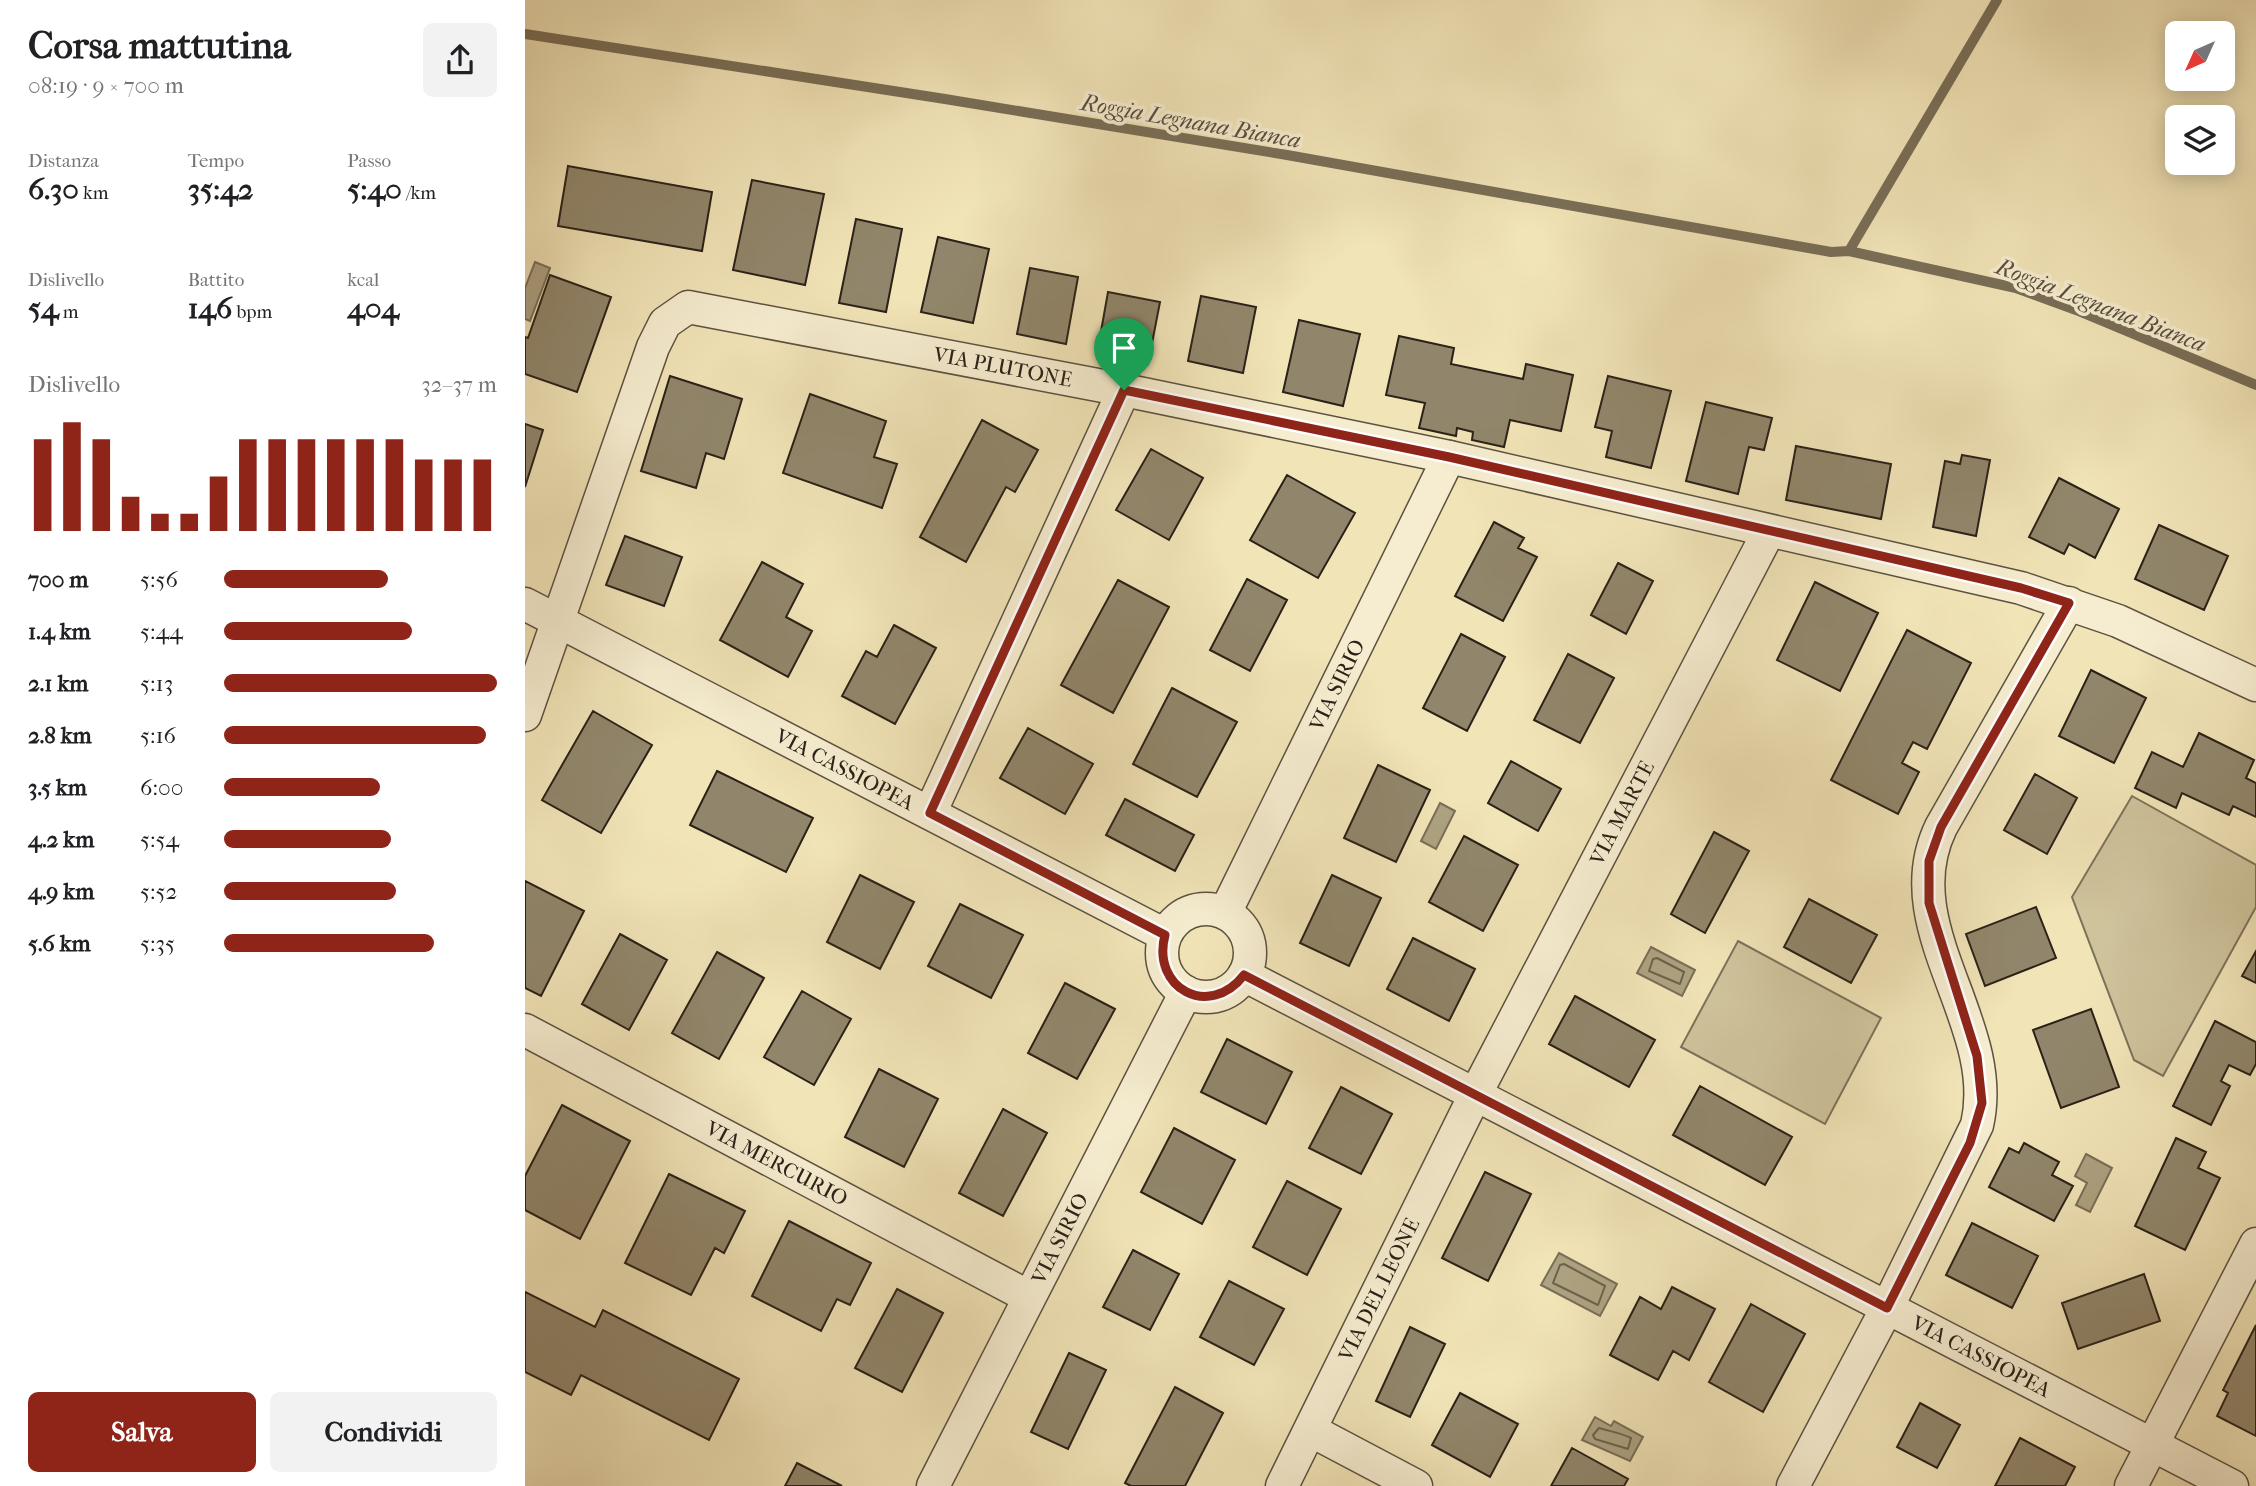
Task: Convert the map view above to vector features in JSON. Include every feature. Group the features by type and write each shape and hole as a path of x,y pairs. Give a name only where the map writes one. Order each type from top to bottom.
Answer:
{"street":[{"name":"VIA PLUTONE","path":"559,621 653,347 665,323 680,310 699,308 1124,390 1449,457 2021,588 2118,621 2256,685"},
{"path":"930,813 1124,390"},
{"name":"VIA SIRIO","path":"1225,913 1449,457"},
{"name":"VIA MARTE","path":"1475,1095 1769,531"},
{"path":"1793,1486 1970,1143 1982,1103 1977,1056 1930,913 1927,882 1931,852 1941,827 2069,603"},
{"name":"VIA CASSIOPEA","path":"525,604 1165,935"},
{"path":"525,715 559,621"},
{"path":"1212,909 1225,913 1246,933 1250,962 1244,975 1236,986 1212,997 1186,992 1175,984 1163,961 1165,935 1184,914 1212,909"},
{"name":"VIA CASSIOPEA","path":"1244,975 2232,1486"},
{"name":"VIA SIRIO","path":"933,1486 1186,992"},
{"name":"VIA MERCURIO","path":"525,1030 1029,1297"},
{"name":"VIA DEL LEONE","path":"1282,1486 1312,1431 1475,1095"},
{"path":"2131,1486 2256,1244"},
{"path":"1312,1431 1416,1486"}],"shaded area":[{"path":"2132,796 2256,865 2256,907 2163,1076 2134,1060 2072,897"},
{"path":"1738,941 1881,1018 1825,1124 1681,1047"}],"water":[{"path":"535,262 550,268 530,321 525,319 525,288"},
{"path":"1440,803 1455,811 1436,849 1421,841"},
{"path":"1651,947 1695,970 1682,996 1637,973"},
{"path":"2086,1154 2112,1168 2090,1212 2076,1205 2087,1183 2075,1176"},
{"path":"1559,1253 1617,1284 1600,1316 1541,1285"},
{"path":"1595,1417 1611,1426 1614,1421 1643,1437 1630,1461 1582,1440"}],"building":[{"path":"568,166 712,192 702,251 558,226"},
{"path":"752,180 824,194 805,285 733,270"},
{"path":"856,219 902,229 886,312 839,303"},
{"path":"938,237 989,249 973,323 921,312"},
{"path":"1030,268 1078,277 1066,344 1017,334"},
{"path":"550,275 611,297 577,392 525,374 525,337 528,338"},
{"path":"1108,292 1160,302 1148,364 1097,354"},
{"path":"1201,296 1256,307 1243,373 1188,361"},
{"path":"1299,320 1360,334 1343,406 1283,392"},
{"path":"1399,336 1454,348 1451,364 1523,379 1526,364 1573,375 1561,431 1510,420 1504,447 1472,440 1473,432 1457,428 1456,436 1419,428 1425,403 1386,395"},
{"path":"670,376 742,399 724,459 706,453 696,488 641,471"},
{"path":"1608,376 1671,391 1651,468 1606,457 1612,431 1595,427"},
{"path":"810,394 886,421 874,457 897,464 882,508 783,473"},
{"path":"1706,402 1772,418 1764,450 1749,447 1738,494 1686,481"},
{"path":"982,420 1038,450 1015,492 1006,487 966,562 920,537"},
{"path":"525,424 543,430 525,487"},
{"path":"1796,446 1891,464 1881,519 1786,500"},
{"path":"1151,449 1203,478 1169,540 1116,510"},
{"path":"1962,455 1990,460 1976,536 1933,527 1945,461 1960,464"},
{"path":"1287,475 1355,513 1318,578 1250,540"},
{"path":"2059,478 2119,509 2095,558 2069,544 2064,554 2029,537"},
{"path":"1494,522 1524,538 1518,548 1537,557 1503,621 1455,596"},
{"path":"2159,525 2228,556 2204,610 2135,579"},
{"path":"625,536 682,557 664,606 606,585"},
{"path":"762,562 803,584 786,617 812,631 788,677 720,640"},
{"path":"1618,563 1653,581 1626,634 1591,615"},
{"path":"1247,579 1287,600 1250,671 1210,650"},
{"path":"1118,580 1169,607 1113,713 1061,685"},
{"path":"1815,582 1878,613 1840,691 1777,660"},
{"path":"894,625 936,648 895,724 842,696 866,651 877,657"},
{"path":"1907,630 1971,663 1927,749 1913,742 1902,763 1919,772 1898,814 1831,780"},
{"path":"1461,634 1505,657 1467,731 1423,708"},
{"path":"1568,654 1614,678 1580,743 1534,720"},
{"path":"2091,670 2146,698 2114,763 2059,736"},
{"path":"1172,688 1237,722 1197,797 1133,764"},
{"path":"593,711 652,745 601,833 542,800"},
{"path":"1028,728 1093,764 1065,814 1000,778"},
{"path":"2199,733 2254,760 2246,778 2256,783 2256,817 2233,806 2229,815 2182,793 2176,808 2135,788 2152,752 2183,767"},
{"path":"1511,761 1561,789 1538,831 1488,803"},
{"path":"1378,765 1430,790 1396,862 1344,838"},
{"path":"717,771 813,818 786,872 690,825"},
{"path":"2035,774 2077,798 2047,854 2004,830"},
{"path":"1125,799 1194,835 1175,871 1106,835"},
{"path":"1714,832 1749,851 1705,933 1671,914"},
{"path":"1464,836 1518,865 1483,931 1429,902"},
{"path":"860,875 914,902 880,969 827,942"},
{"path":"1332,875 1381,898 1349,966 1300,943"},
{"path":"525,881 584,911 541,996 525,988"},
{"path":"1809,899 1877,935 1851,983 1784,947"},
{"path":"960,904 1023,935 991,998 928,966"},
{"path":"2036,907 2056,958 1985,986 1966,934"},
{"path":"620,934 667,960 629,1030 582,1004"},
{"path":"1413,938 1475,969 1449,1021 1387,989"},
{"path":"2256,951 2256,983 2242,976"},
{"path":"717,952 764,978 719,1059 672,1033"},
{"path":"1065,983 1115,1009 1077,1079 1028,1053"},
{"path":"802,991 851,1019 814,1085 764,1057"},
{"path":"1575,996 1655,1040 1629,1087 1549,1044"},
{"path":"2091,1009 2119,1087 2061,1108 2033,1030"},
{"path":"2215,1021 2256,1042 2256,1064 2250,1075 2229,1065 2221,1081 2230,1086 2211,1125 2173,1106"},
{"path":"1227,1039 1292,1072 1266,1124 1201,1092"},
{"path":"879,1069 938,1099 904,1167 845,1137"},
{"path":"1700,1086 1792,1137 1765,1185 1673,1135"},
{"path":"1341,1087 1392,1114 1361,1174 1309,1148"},
{"path":"562,1105 630,1141 580,1239 525,1210 525,1176"},
{"path":"1003,1109 1047,1133 1003,1216 959,1193"},
{"path":"1174,1128 1235,1160 1202,1224 1141,1192"},
{"path":"2176,1138 2206,1152 2198,1168 2220,1178 2185,1250 2135,1226"},
{"path":"2024,1143 2059,1162 2052,1175 2073,1186 2054,1221 1989,1187 2009,1148 2019,1153"},
{"path":"1485,1172 1531,1194 1488,1281 1442,1258"},
{"path":"669,1174 745,1211 724,1253 715,1248 691,1295 625,1263"},
{"path":"1287,1181 1341,1209 1307,1275 1253,1247"},
{"path":"789,1221 871,1263 850,1305 837,1299 821,1331 752,1296"},
{"path":"1972,1223 2038,1256 2012,1308 1946,1275"},
{"path":"1133,1250 1179,1274 1150,1330 1103,1307"},
{"path":"2144,1274 2160,1321 2078,1349 2062,1303"},
{"path":"1229,1281 1284,1309 1254,1365 1200,1337"},
{"path":"1672,1287 1715,1309 1689,1360 1673,1351 1658,1380 1610,1355 1640,1297 1661,1309"},
{"path":"897,1289 943,1313 902,1392 855,1368"},
{"path":"525,1292 595,1327 603,1310 739,1379 709,1440 581,1375 571,1395 525,1372"},
{"path":"1751,1304 1805,1334 1763,1412 1709,1382"},
{"path":"2256,1325 2256,1436 2217,1416 2228,1393 2223,1390"},
{"path":"1410,1327 1445,1344 1410,1417 1376,1401"},
{"path":"1069,1353 1106,1370 1068,1449 1031,1432"},
{"path":"1175,1387 1223,1413 1185,1486 1131,1486 1125,1483"},
{"path":"1460,1393 1518,1424 1490,1477 1432,1445"},
{"path":"1920,1403 1960,1425 1937,1468 1897,1447"},
{"path":"2020,1438 2075,1467 2065,1486 1995,1486"},
{"path":"1572,1448 1628,1479 1624,1486 1551,1486"},
{"path":"797,1463 842,1486 785,1486"}],"waterway":[{"name":"Roggia Legnana Bianca","path":"1849,251 1997,0"},
{"name":"Roggia Legnana Bianca","path":"525,34 1287,155 1831,252 1849,251 2016,288 2256,385"}],"route":[{"path":"1124,390 1449,457 2021,588 2069,603 1941,827 1931,852 1927,882 1930,913 1977,1056 1982,1081 1982,1103 1970,1143 1887,1308 1244,975 1236,986 1212,997 1186,992 1175,984 1167,973 1162,948 1165,935 930,813 1124,390"}]}
